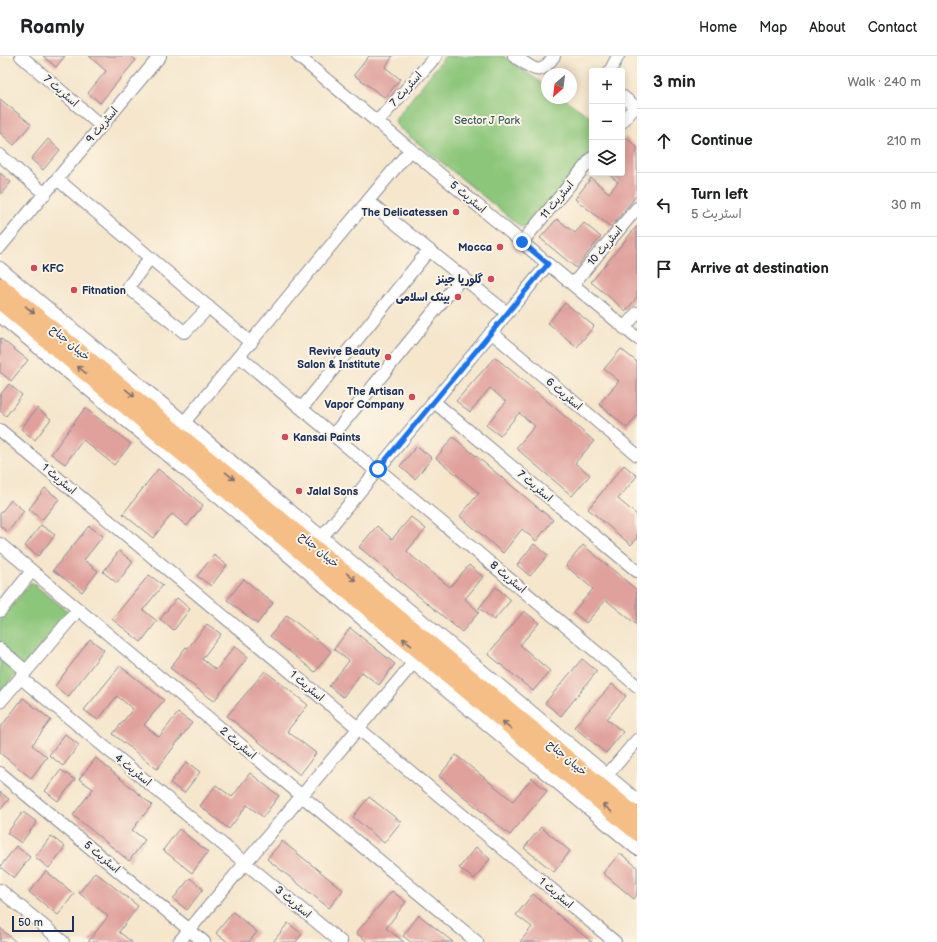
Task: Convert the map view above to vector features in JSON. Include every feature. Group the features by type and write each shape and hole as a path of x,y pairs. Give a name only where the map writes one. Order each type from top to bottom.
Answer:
{"main road":[{"name":"خیبان جناح","path":"0,285 180,427 318,541 603,780 637,816"},
{"name":"خیبان جناح","path":"0,302 417,658 637,833"}],"street":[{"name":"اسٹریٹ 7","path":"21,56 101,126"},
{"name":"اسٹریٹ 5","path":"298,56 637,338"},
{"name":"اسٹریٹ 7","path":"377,122 436,56"},
{"path":"514,56 536,69 546,68 554,56"},
{"path":"612,68 618,56"},
{"name":"اسٹریٹ 9","path":"0,247 158,57"},
{"path":"625,99 636,108 625,119"},
{"path":"0,268 180,427 240,357 411,149"},
{"path":"0,155 45,194"},
{"name":"اسٹریٹ 11","path":"522,242 589,162"},
{"path":"57,179 251,343"},
{"path":"368,201 463,276 507,313"},
{"name":"اسٹریٹ 10","path":"573,284 637,208"},
{"path":"302,408 429,250"},
{"path":"150,258 129,286 130,289 184,332 186,332 209,307"},
{"path":"318,541 548,264"},
{"path":"334,434 463,276"},
{"path":"624,328 637,313"},
{"path":"0,316 289,556 417,658 637,849"},
{"name":"اسٹریٹ 6","path":"491,332 637,455"},
{"name":"اسٹریٹ 8","path":"240,357 637,686"},
{"name":"اسٹریٹ 7","path":"433,401 637,571"},
{"name":"اسٹریٹ 1","path":"0,430 615,942"},
{"name":"اسٹریٹ 2","path":"0,544 477,942"},
{"path":"0,611 32,572"},
{"path":"0,702 78,610"},
{"name":"اسٹریٹ 4","path":"0,649 24,675 246,862"},
{"path":"179,942 417,658"},
{"path":"637,740 603,780 637,800"},
{"name":"اسٹریٹ 5","path":"0,773 204,942"},
{"name":"اسٹریٹ 3","path":"246,862 341,942"},
{"path":"0,890 63,942"}],"green space":[{"name":"Sector J Park","path":"445,56 503,56 541,83 541,104 572,104 589,116 589,156 528,226 521,227 397,126 395,121"},
{"path":"31,582 70,613 0,693 0,620"}],"building":[{"path":"43,56 65,56 56,67"},
{"path":"89,56 131,56 136,60 100,103 88,93 106,71"},
{"path":"369,56 393,56 385,67 400,79 385,98 354,75"},
{"path":"0,99 31,124 14,145 0,133"},
{"path":"625,137 637,147 637,195 611,227 575,199 591,178 609,193 618,182 611,176 625,176"},
{"path":"48,139 60,150 43,170 31,159"},
{"path":"0,173 11,182 0,195"},
{"path":"557,219 575,233 584,223 601,237 576,268 540,238"},
{"path":"637,226 637,297 626,311 591,282"},
{"path":"565,303 594,326 577,347 548,323"},
{"path":"0,338 28,360 11,381 0,372"},
{"path":"621,349 637,362 637,416 627,428 599,404 619,381 604,369"},
{"path":"495,357 594,441 575,463 590,475 572,496 516,448 535,426 519,413 500,436 486,425 506,402 490,388 470,412 456,401"},
{"path":"9,384 22,395 6,416 0,411 0,395"},
{"path":"37,408 51,419 35,440 21,429"},
{"path":"85,408 131,444 114,465 83,440 65,464 51,454"},
{"path":"453,437 553,520 536,541 522,529 503,553 460,516 479,493 436,458"},
{"path":"417,446 432,458 415,479 400,466"},
{"path":"624,465 637,476 618,499 637,515 637,538 631,545 588,509"},
{"path":"158,469 203,505 187,526 172,514 153,538 123,514"},
{"path":"45,488 59,499 42,520 29,509"},
{"path":"11,500 24,511 8,532 0,526 0,514"},
{"path":"411,517 426,529 407,551 413,557 450,587 469,565 483,577 465,599 479,612 462,632 359,547 377,526 392,539"},
{"path":"41,525 55,535 38,556 25,546"},
{"path":"89,526 103,536 84,560 98,571 82,592 53,570"},
{"path":"534,544 548,555 530,576 517,565"},
{"path":"583,545 637,590 637,625 606,600 586,623 573,612 593,589 566,566"},
{"path":"119,551 133,562 117,583 103,572"},
{"path":"214,555 227,565 211,586 197,576"},
{"path":"149,575 163,585 143,610 157,621 141,642 112,619"},
{"path":"244,579 273,603 257,624 227,600"},
{"path":"496,587 511,600 494,620 479,608"},
{"path":"177,598 190,609 174,630 160,619"},
{"path":"524,611 539,623 520,645 550,671 533,691 488,654"},
{"path":"287,615 331,651 315,672 270,636"},
{"path":"207,624 221,634 202,659 216,670 235,646 248,657 214,701 170,668 186,647 188,648"},
{"path":"350,628 395,664 379,685 362,672 343,697 329,686 349,661 334,649"},
{"path":"90,639 104,650 68,697 55,686"},
{"path":"582,659 597,671 561,716 545,703"},
{"path":"120,666 164,700 144,725 159,737 178,713 192,723 157,769 113,734 133,709 117,696 98,720 84,710"},
{"path":"265,671 308,705 287,731 316,753 300,775 227,716"},
{"path":"612,684 626,696 607,719 623,732 606,753 574,727"},
{"path":"23,698 51,720 32,745 47,757 31,778 0,753 0,728"},
{"path":"65,734 79,745 63,766 49,755"},
{"path":"456,755 513,801 532,778 547,791 510,835 439,776"},
{"path":"96,758 152,805 132,830 145,840 129,861 73,815 93,789 79,779"},
{"path":"187,762 200,772 184,793 170,783"},
{"path":"61,770 75,780 58,801 45,791"},
{"path":"250,773 279,796 263,817 247,805 229,829 200,806 216,785 232,797"},
{"path":"0,792 9,799 0,810"},
{"path":"369,797 401,822 384,843 353,817"},
{"path":"23,812 37,822 21,843 7,833"},
{"path":"541,827 570,851 554,872 524,848"},
{"path":"179,829 208,852 192,873 163,850"},
{"path":"51,836 65,847 49,868 35,857"},
{"path":"282,841 343,890 329,908 267,859"},
{"path":"16,846 30,857 14,878 0,867"},
{"path":"476,847 490,859 474,879 459,868"},
{"path":"620,853 637,867 637,895 634,899 603,873"},
{"path":"46,871 74,894 58,915 29,892"},
{"path":"95,872 138,906 119,932 132,942 88,942 108,916 79,893"},
{"path":"190,878 203,889 187,910 173,899"},
{"path":"392,891 406,902 386,928 404,942 368,942 356,933"},
{"path":"533,894 592,942 520,942 532,927 516,915"},
{"path":"233,912 257,932 249,942 228,942 216,933"},
{"path":"419,915 453,942 411,942 403,936"},
{"path":"288,923 302,934 296,942 273,942"},
{"path":"0,928 16,942 0,942"}],"place":[{"name":"The Delicatessen","path":"456,212"},
{"name":"Mocca","path":"500,247"},
{"name":"KFC","path":"34,268"},
{"name":"گلوریا جینز","path":"491,279"},
{"name":"Fitnation","path":"74,290"},
{"name":"بینک اسلامی","path":"458,297"},
{"name":"Revive Beauty Salon & Institute","path":"388,357"},
{"name":"The Artisan Vapor Company","path":"412,397"},
{"name":"Kansai Paints","path":"285,437"},
{"name":"Jalal Sons","path":"299,491"}],"route":[{"path":"378,469 548,264 522,242"}]}
